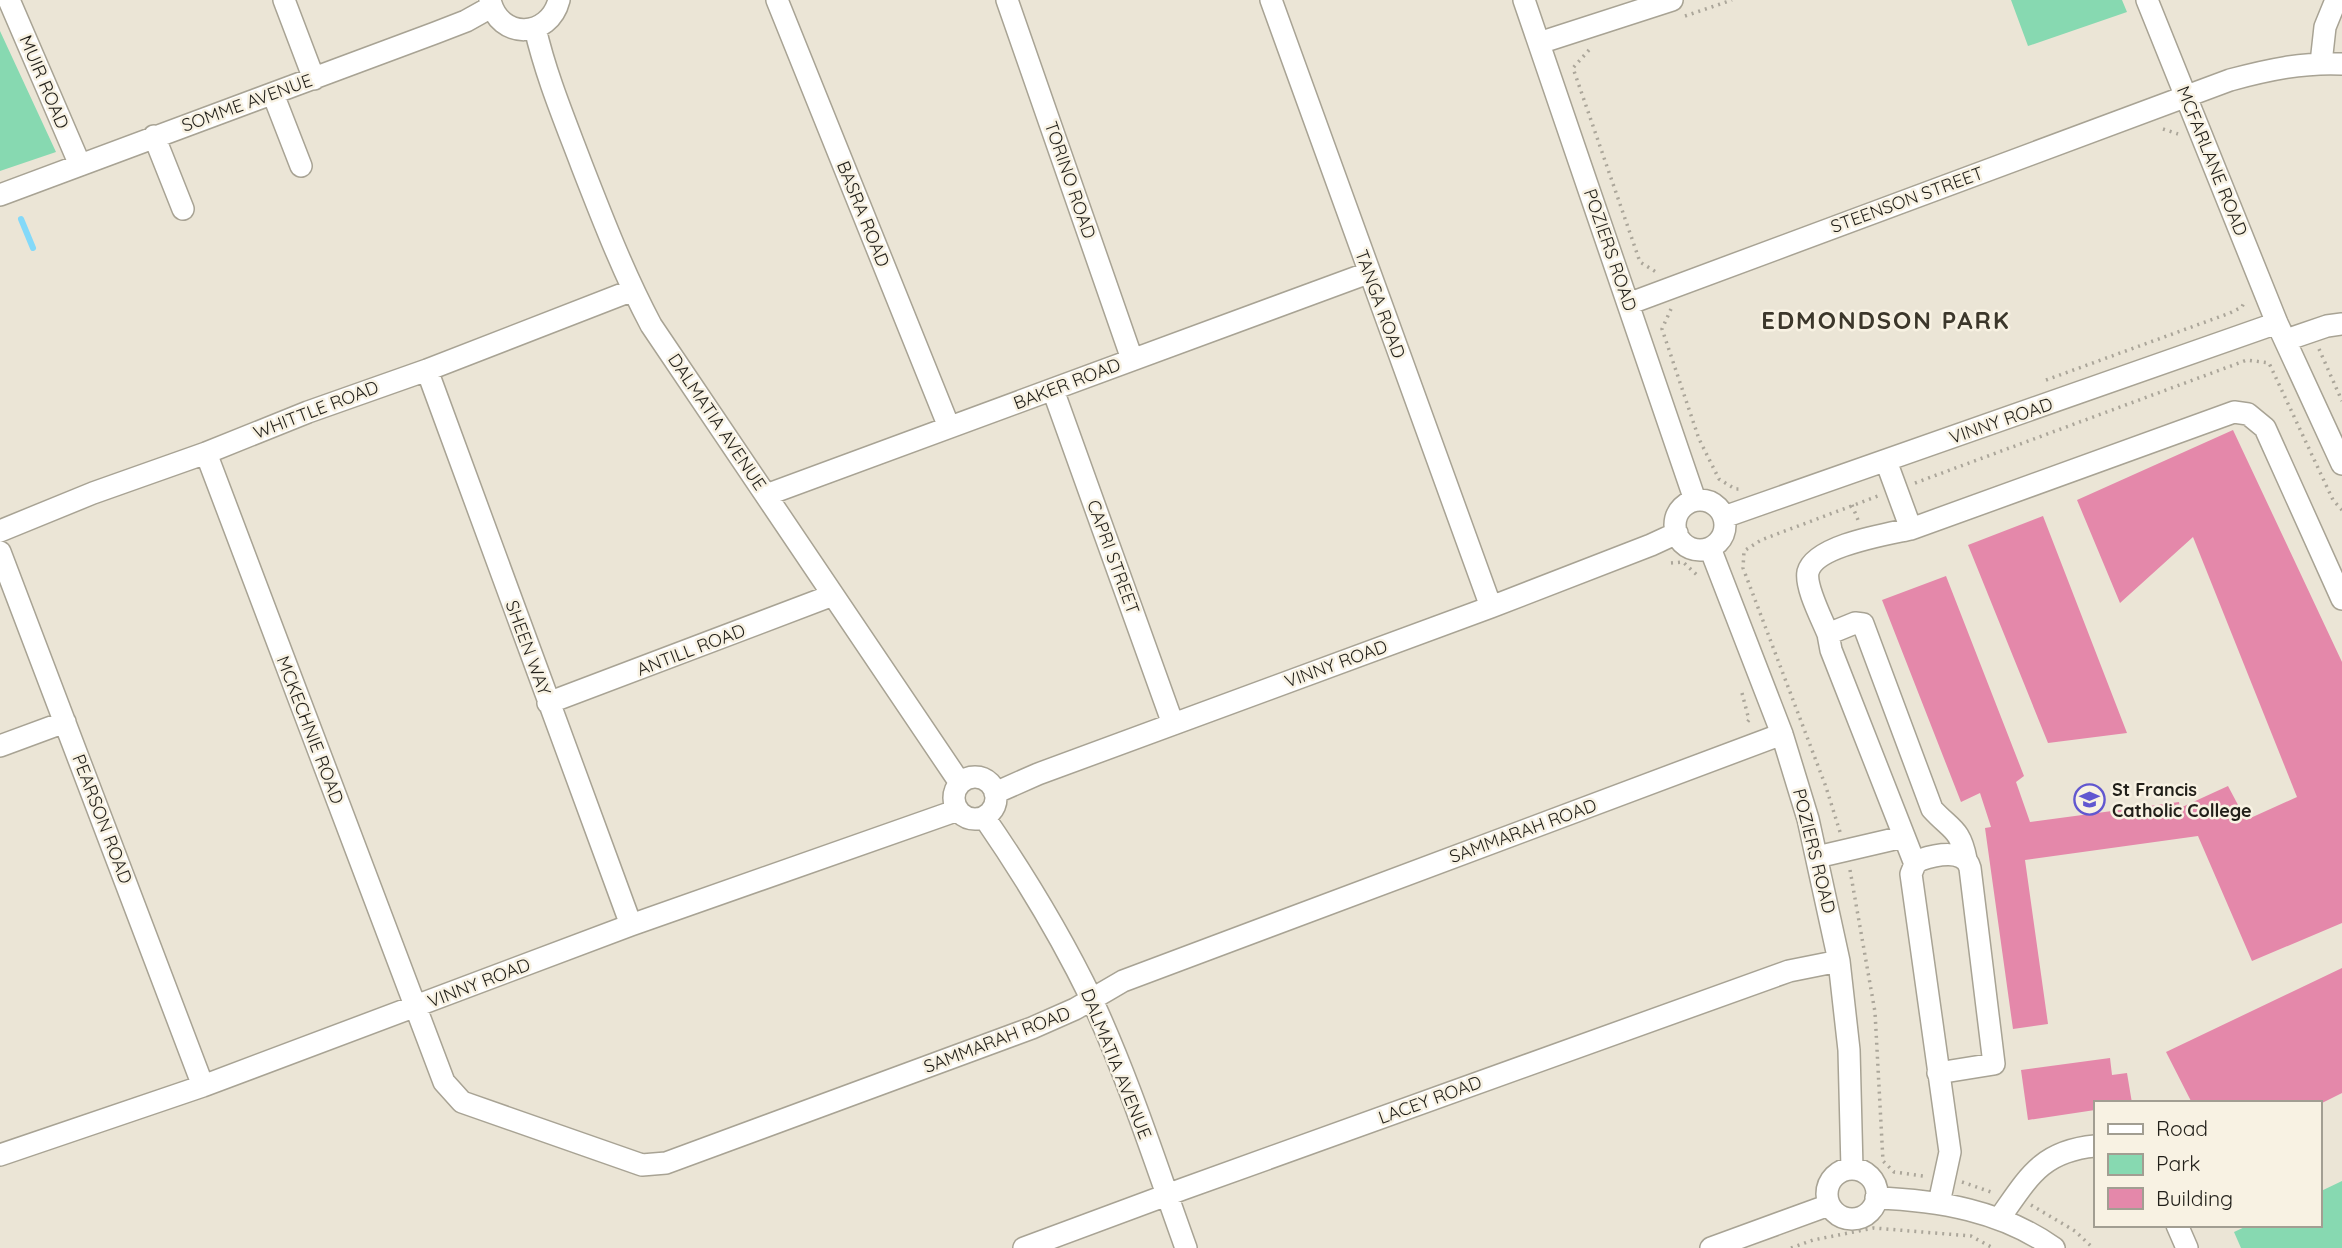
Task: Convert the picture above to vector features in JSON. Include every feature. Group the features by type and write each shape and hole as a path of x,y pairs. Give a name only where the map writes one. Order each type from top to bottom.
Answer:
{"street":[{"name":"MUIR ROAD","path":"9,0 79,164"},
{"path":"284,0 314,79"},
{"path":"491,3 495,15 517,29 535,28 550,19 559,0"},
{"name":"BASRA ROAD","path":"777,0 949,427"},
{"name":"TORINO ROAD","path":"1007,0 1132,359"},
{"name":"TANGA ROAD","path":"1271,0 1491,607"},
{"name":"POZIERS ROAD","path":"1524,0 1695,500"},
{"name":"MCFARLANE ROAD","path":"2147,0 2282,331 2342,464"},
{"path":"2331,64 2325,27 2336,0"},
{"name":"SOMME AVENUE","path":"0,195 466,21 491,3"},
{"path":"1539,43 1676,9"},
{"name":"DALMATIA AVENUE","path":"535,28 560,108 633,290 652,325 960,783"},
{"name":"STEENSON STREET","path":"1628,304 2186,96 2262,71 2331,64"},
{"path":"272,94 301,166"},
{"path":"154,136 183,209"},
{"name":"BAKER ROAD","path":"766,495 1368,273"},
{"name":"WHITTLE ROAD","path":"0,531 93,493 427,370 633,290"},
{"name":"VINNY ROAD","path":"1724,517 2282,331 2342,324"},
{"name":"SHEEN WAY","path":"427,370 631,925"},
{"name":"CAPRI STREET","path":"1053,390 1173,724"},
{"path":"1939,1203 1952,1177 1912,874 1914,864 1810,590 1807,574 1812,564 1821,557 1865,538 1911,529 2234,412 2248,414 2265,428 2342,598"},
{"name":"MCKECHNIE ROAD","path":"205,453 415,1007"},
{"path":"1886,461 1911,529"},
{"path":"1702,499 1716,505 1724,517 1725,531 1717,544 1710,548 1694,549 1676,533 1677,516 1681,509 1695,500 1702,499"},
{"name":"VINNY ROAD","path":"995,793 1038,774 1491,607 1676,533"},
{"name":"POZIERS ROAD","path":"1710,548 1782,734 1817,857 1839,961 1849,1050 1852,1169"},
{"name":"PEARSON ROAD","path":"0,552 203,1086"},
{"name":"ANTILL ROAD","path":"548,703 833,595"},
{"path":"1828,634 1855,623 1863,624 1932,809 1954,828 1962,840 1970,868 1994,1064 1938,1073"},
{"path":"0,746 65,722"},
{"name":"SAMMARAH ROAD","path":"415,1007 444,1082 462,1102 634,1163 666,1163 1032,1028 1075,1009 1123,981 1782,734"},
{"path":"980,778 987,781 995,793 993,807 984,817 970,818 958,810 954,796 960,783 966,779 980,778"},
{"name":"VINNY ROAD","path":"0,1155 203,1086 631,925 958,810"},
{"name":"DALMATIA AVENUE","path":"984,817 1034,896 1091,999 1112,1046 1186,1248"},
{"path":"1817,857 1903,837"},
{"path":"1914,864 1925,858 1959,855 1966,859"},
{"name":"LACEY ROAD","path":"1024,1248 1789,971 1839,961"},
{"path":"1999,1219 2033,1173 2045,1162 2058,1154 2094,1146"},
{"path":"1852,1169 1866,1173 1877,1191 1870,1212 1856,1219 1840,1217 1829,1205 1827,1197 1830,1181 1836,1174 1852,1169"},
{"path":"1876,1198 1939,1203 1999,1219 2024,1229 2054,1248"},
{"path":"1711,1248 1829,1205"},
{"path":"2177,1227 2187,1248"}],"path":[{"path":"1676,9 1732,0"},
{"path":"1590,48 1573,68 1640,262 1659,273"},
{"path":"2036,384 2230,313 2242,307 2248,295"},
{"path":"1682,304 1671,308 1662,329 1699,439 1719,480 1735,489 1742,489"},
{"path":"2319,349 2342,401"},
{"path":"2092,1248 2075,1231 2034,1206 1959,1182 1952,1177 1894,1172 1882,1161 1875,1012 1856,892 1826,787 1743,568 1744,551 1761,540 2248,360 2269,363 2333,500 2342,510"},
{"path":"1671,564 1683,562 1696,573 1701,585"},
{"path":"1742,692 1749,720 1738,734 1744,748"},
{"path":"1791,1248 1813,1240 1874,1228 1972,1237 1993,1248"}],"green space":[{"path":"2011,0 2122,0 2127,12 2028,46"},
{"path":"0,31 56,152 0,171"},
{"path":"2342,1181 2342,1248 2241,1248 2234,1232 2245,1227 2321,1227 2321,1191"}],"building":[{"path":"2233,430 2342,662 2342,923 2252,961 2198,836 2025,860 2048,1024 2013,1029 1985,828 1991,827 1980,793 1961,802 1882,600 1946,576 2024,776 2016,782 2030,822 2179,802 2180,808 2228,786 2246,820 2297,797 2193,537 2120,603 2077,500"},
{"path":"2043,516 2127,733 2048,743 1968,545"},
{"path":"2342,968 2342,1093 2322,1103 2191,1101 2166,1052"},
{"path":"2110,1058 2112,1075 2127,1073 2132,1101 2094,1101 2094,1110 2028,1120 2021,1070"}],"waterway":[{"path":"21,219 33,248"}],"place":[{"name":"St Francis Catholic College","path":"2089,800"}],"district":[{"name":"EDMONDSON PARK","path":"1886,321"}]}
